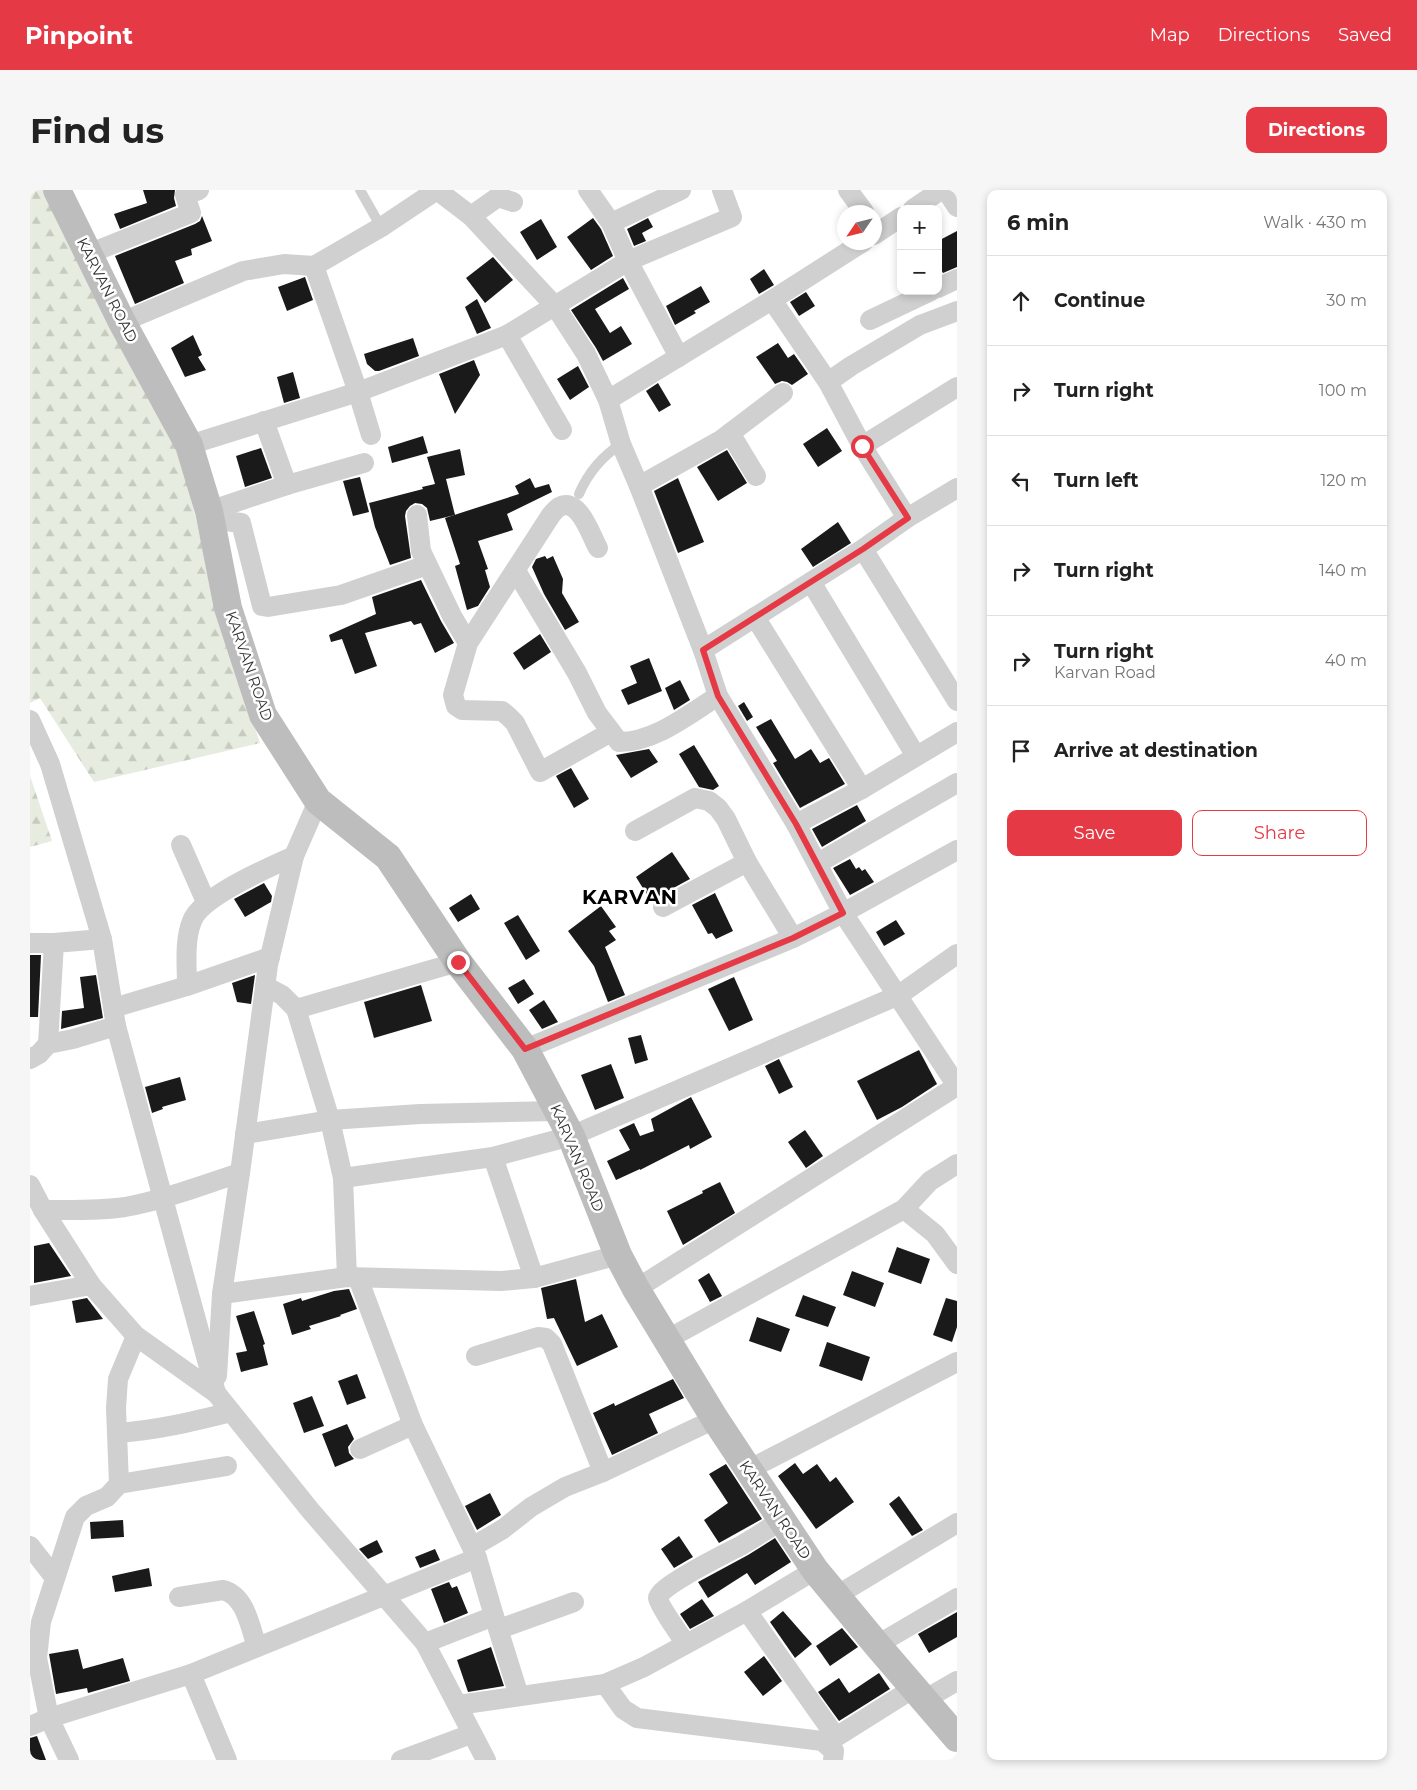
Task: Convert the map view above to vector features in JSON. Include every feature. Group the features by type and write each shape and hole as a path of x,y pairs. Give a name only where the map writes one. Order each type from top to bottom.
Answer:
{"street":[{"name":"KARVAN ROAD","path":"57,190 122,322 189,445 210,515 228,608 263,715 318,801 388,857 458,962 525,1049 571,1136 618,1255 666,1340 715,1419 815,1570 957,1738"},
{"path":"122,322 243,271 284,264 314,266 381,227 437,190 471,216 555,306 586,354 608,400 622,444 703,650 718,696 796,824 843,913 899,995 957,1086 636,1289"},
{"path":"588,190 610,223 679,357"},
{"path":"610,223 681,190"},
{"path":"189,445 358,392 507,335 628,261 732,217 722,190"},
{"path":"848,190 859,205"},
{"path":"919,205 941,190"},
{"path":"946,190 957,207"},
{"path":"88,254 191,213 189,192"},
{"path":"471,216 498,196 513,202"},
{"path":"882,229 897,219"},
{"path":"608,400 772,300 849,250"},
{"path":"314,266 371,435"},
{"path":"942,286 957,279"},
{"path":"870,320 923,295"},
{"path":"772,300 828,382 862,446 908,518"},
{"path":"828,382 850,366 920,324 957,311"},
{"path":"507,335 562,430"},
{"path":"862,446 957,387"},
{"path":"639,486 721,440 784,392"},
{"path":"264,421 287,485"},
{"path":"730,433 756,476"},
{"path":"210,515 287,485 364,463"},
{"path":"703,650 957,488"},
{"path":"598,548 579,511 569,506 560,506 551,515 468,643 453,695 456,706 468,711 502,711 508,716 515,723 540,772 611,732"},
{"path":"210,515 241,523 262,606 268,607 341,595 427,566"},
{"path":"417,515 421,551 468,643"},
{"path":"863,549 957,701"},
{"path":"516,571 577,673 597,712 619,742 631,742 661,731 718,696"},
{"path":"811,582 916,756"},
{"path":"755,617 862,789"},
{"path":"30,720 50,764 102,939 114,1017 216,1393"},
{"path":"796,824 862,789 957,732"},
{"path":"818,863 957,783"},
{"path":"635,831 695,798 709,801 718,808 726,819 747,862 793,938"},
{"path":"216,1393 222,1294 265,986 294,856 318,801"},
{"path":"181,845 206,902"},
{"path":"525,1049 793,938 843,913 957,850"},
{"path":"187,986 188,939 192,920 206,902 260,872 294,856"},
{"path":"663,907 747,862"},
{"path":"30,943 102,939"},
{"path":"48,1044 54,943"},
{"path":"343,1178 492,1157 571,1136 899,995 957,954"},
{"path":"30,1059 39,1054 48,1044 73,1039 114,1017 187,986 270,957"},
{"path":"296,1009 458,962"},
{"path":"265,986 282,996 296,1009 330,1120 343,1178 352,1277 413,1425 475,1552 519,1696"},
{"path":"245,1134 330,1120 420,1114 559,1111"},
{"path":"492,1157 534,1278"},
{"path":"666,1340 904,1209 930,1181 957,1164"},
{"path":"43,1210 93,1210 125,1206 163,1197 240,1173"},
{"path":"30,1184 43,1210 91,1285 136,1336 216,1393 310,1510 425,1643 486,1760"},
{"path":"904,1209 935,1234 957,1264"},
{"path":"222,1294 352,1277 501,1281 534,1278 618,1255"},
{"path":"30,1296 91,1285"},
{"path":"119,1484 116,1408 118,1379 136,1336"},
{"path":"476,1356 538,1337 546,1338 552,1344 603,1472"},
{"path":"748,1470 957,1362"},
{"path":"117,1433 175,1427 231,1412"},
{"path":"30,1726 49,1718 191,1674 384,1595 475,1552 531,1507 565,1486 603,1472 715,1419"},
{"path":"360,1449 413,1425"},
{"path":"69,1760 49,1718 37,1658 41,1622 75,1517 86,1506 106,1496 119,1484 227,1466"},
{"path":"686,1644 666,1614 658,1598 659,1594 708,1562 743,1544 782,1520"},
{"path":"836,1596 957,1523"},
{"path":"30,1546 56,1578"},
{"path":"458,1706 605,1684 644,1667 748,1611 815,1570"},
{"path":"179,1597 223,1590 230,1592 236,1596 243,1608 257,1647"},
{"path":"877,1645 957,1598"},
{"path":"425,1643 574,1602"},
{"path":"748,1611 836,1737 919,1694 957,1681"},
{"path":"191,1674 227,1760"},
{"path":"605,1684 623,1709 637,1718 822,1741 834,1751 833,1760"},
{"path":"401,1760 471,1734"}],"lane":[{"path":"360,190 381,227"},
{"path":"579,494 586,478 601,460 622,444"}],"green space":[{"path":"30,190 45,190 180,451 219,618 260,743 94,782 40,698 30,703"},
{"path":"30,776 52,841 30,847"}],"building":[{"path":"143,190 175,190 176,206 120,229 114,214 147,203"},
{"path":"202,216 212,241 191,249 192,255 175,261 184,283 135,304 115,256 195,224 200,221"},
{"path":"593,218 601,229 613,256 591,270 567,237"},
{"path":"648,218 653,227 642,233 646,241 634,246 627,229"},
{"path":"541,219 557,247 537,260 520,232"},
{"path":"957,231 957,267 943,273 942,271 942,239"},
{"path":"493,257 513,280 485,303 466,278"},
{"path":"764,269 774,285 759,294 750,279"},
{"path":"305,277 313,300 287,311 278,287"},
{"path":"623,278 629,289 595,309 610,333 621,326 632,344 603,361 571,310"},
{"path":"701,286 710,302 694,311 696,313 675,325 666,306"},
{"path":"806,292 815,306 799,316 790,302"},
{"path":"477,299 491,328 477,334 465,307"},
{"path":"193,335 202,355 198,357 206,370 185,377 171,348"},
{"path":"413,338 419,356 379,371 375,371 367,364 364,354"},
{"path":"778,343 788,358 794,354 808,374 792,385 782,381 775,384 756,357"},
{"path":"474,360 480,375 455,414 439,374"},
{"path":"578,366 589,387 570,400 557,379"},
{"path":"293,372 300,398 284,403 277,377"},
{"path":"658,383 671,405 659,412 646,391"},
{"path":"827,428 842,451 818,467 803,444"},
{"path":"423,436 428,453 392,463 388,447"},
{"path":"261,448 272,478 245,487 236,456"},
{"path":"460,449 465,475 446,479 455,515 430,521 427,508 422,504 415,503 410,506 405,516 411,558 390,565 375,527 369,503 435,484 427,457"},
{"path":"727,450 747,483 718,501 697,467"},
{"path":"360,477 369,512 353,516 343,481"},
{"path":"530,478 535,488 549,484 552,492 507,514 513,530 478,541 488,569 485,570 490,587 478,606 467,610 455,566 460,564 445,518 519,494 515,486"},
{"path":"678,478 704,542 678,553 654,491"},
{"path":"838,522 851,543 813,567 801,549"},
{"path":"545,556 547,559 553,556 563,579 562,593 579,622 565,630 544,594 532,567 536,559"},
{"path":"421,580 454,643 435,653 421,623 414,625 411,621 365,633 377,666 355,674 342,639 331,642 329,635 376,614 372,597"},
{"path":"540,634 551,652 524,670 513,653"},
{"path":"649,658 662,691 628,705 621,690 637,683 630,666"},
{"path":"680,680 690,700 674,710 665,688"},
{"path":"744,702 753,717 747,721 738,706"},
{"path":"771,719 795,759 811,749 820,763 829,758 845,784 800,808 773,763 777,761 756,727"},
{"path":"694,745 719,786 713,790 699,787 679,754"},
{"path":"649,749 658,762 631,778 616,755"},
{"path":"571,768 589,799 574,808 556,776"},
{"path":"857,805 866,821 822,847 812,829"},
{"path":"672,852 690,879 657,897 652,903 636,877"},
{"path":"850,859 856,869 859,867 862,871 865,869 874,882 850,895 833,868"},
{"path":"264,883 272,896 271,902 245,917 234,899"},
{"path":"715,893 733,931 716,939 712,933 708,934 692,905"},
{"path":"471,894 480,909 458,922 449,908"},
{"path":"601,906 616,927 609,931 616,940 605,947 625,995 608,1002 594,966 568,931"},
{"path":"518,915 540,951 526,960 504,923"},
{"path":"896,920 905,934 884,946 876,932"},
{"path":"30,955 41,955 38,1017 30,1017"},
{"path":"96,975 103,1018 61,1029 62,1011 84,1008 80,977"},
{"path":"255,975 251,1004 237,1002 232,983"},
{"path":"734,977 753,1020 729,1031 708,989"},
{"path":"524,979 534,994 518,1004 508,988"},
{"path":"421,985 432,1021 374,1038 364,1002"},
{"path":"544,1000 558,1022 542,1029 529,1010"},
{"path":"641,1035 648,1060 635,1064 628,1038"},
{"path":"919,1050 937,1084 902,1107 877,1120 857,1081"},
{"path":"779,1059 793,1087 779,1094 765,1066"},
{"path":"611,1064 624,1098 595,1110 581,1075"},
{"path":"180,1077 186,1100 162,1107 163,1109 152,1113 145,1087"},
{"path":"691,1097 712,1137 690,1149 689,1145 616,1180 607,1161 630,1150 619,1130 634,1123 640,1136 654,1131 651,1119"},
{"path":"805,1130 823,1156 806,1168 788,1142"},
{"path":"720,1182 735,1213 683,1245 667,1211"},
{"path":"49,1243 71,1276 34,1283 34,1246"},
{"path":"897,1247 930,1259 921,1284 888,1272"},
{"path":"852,1271 884,1283 875,1307 843,1295"},
{"path":"709,1273 722,1296 710,1302 698,1280"},
{"path":"576,1279 585,1322 602,1314 618,1347 577,1366 554,1318 547,1319 541,1288"},
{"path":"349,1289 357,1309 309,1326 311,1329 292,1335 283,1304 301,1298 302,1301 334,1291"},
{"path":"803,1295 836,1307 828,1327 795,1316"},
{"path":"87,1298 103,1319 76,1323 72,1301"},
{"path":"946,1298 957,1301 957,1327 952,1342 933,1335"},
{"path":"254,1311 265,1344 263,1345 268,1365 241,1372 236,1353 247,1351 236,1316"},
{"path":"757,1317 790,1329 781,1352 749,1341"},
{"path":"827,1342 870,1357 862,1381 819,1366"},
{"path":"357,1374 366,1398 347,1405 338,1381"},
{"path":"673,1379 684,1398 649,1414 658,1433 612,1455 593,1413 614,1403 615,1406"},
{"path":"312,1396 324,1426 304,1433 293,1403"},
{"path":"347,1424 354,1439 348,1447 349,1453 354,1459 335,1467 322,1434"},
{"path":"795,1463 803,1474 817,1464 830,1482 836,1477 854,1502 816,1529 778,1476"},
{"path":"726,1464 762,1519 719,1543 704,1520 728,1503 709,1474"},
{"path":"490,1493 501,1515 477,1530 465,1506"},
{"path":"899,1496 923,1530 912,1536 889,1504"},
{"path":"123,1520 124,1537 91,1539 90,1522"},
{"path":"679,1536 693,1557 674,1568 661,1549"},
{"path":"775,1538 791,1562 755,1585 747,1573 708,1598 698,1582"},
{"path":"377,1540 383,1552 368,1559 359,1549"},
{"path":"435,1549 440,1560 420,1568 415,1557"},
{"path":"149,1568 152,1586 115,1592 112,1576"},
{"path":"449,1582 452,1588 457,1586 468,1613 444,1623 431,1589"},
{"path":"702,1599 714,1616 690,1629 680,1614"},
{"path":"783,1611 812,1644 795,1658 770,1622"},
{"path":"957,1612 957,1637 929,1653 918,1634"},
{"path":"842,1628 858,1647 830,1666 816,1646"},
{"path":"491,1647 504,1686 468,1692 457,1660"},
{"path":"78,1649 83,1669 123,1658 130,1681 88,1693 87,1688 56,1694 49,1654"},
{"path":"764,1656 782,1681 763,1696 744,1672"},
{"path":"879,1673 890,1689 839,1721 818,1692 839,1678 849,1693"},
{"path":"37,1736 46,1760 30,1760 30,1738"}],"district":[{"name":"KARVAN","path":"630,897"}],"route":[{"path":"458,962 525,1049 793,938 843,913 796,824 718,696 703,650 863,549 908,518 862,446"}]}
